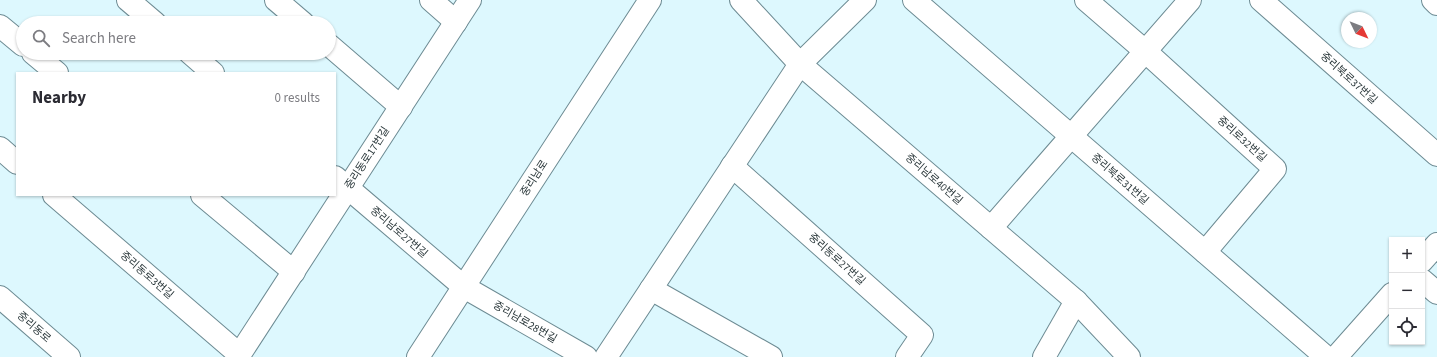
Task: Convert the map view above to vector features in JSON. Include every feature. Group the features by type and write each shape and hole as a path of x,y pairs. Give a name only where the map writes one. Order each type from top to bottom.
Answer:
{"street":[{"path":"128,0 147,16"},
{"path":"276,0 295,16"},
{"path":"431,0 456,22"},
{"name":"중리동로17번길","path":"336,194 342,183 401,107 470,0"},
{"name":"중리남로","path":"418,357 650,0"},
{"name":"중리남로40번길","path":"741,0 800,64 1076,301 1129,357"},
{"path":"606,357 800,64 865,0"},
{"name":"중리북로31번길","path":"914,0 1326,357"},
{"path":"1086,0 1145,51"},
{"path":"991,228 1190,0"},
{"name":"중리북로37번길","path":"1262,0 1437,155"},
{"path":"1433,0 1437,4"},
{"path":"0,26 16,39"},
{"name":"중리로32번길","path":"1145,51 1275,169 1204,252"},
{"path":"336,52 401,107"},
{"path":"41,60 55,72"},
{"path":"198,60 212,72"},
{"path":"0,148 16,162"},
{"name":"중리동로27번길","path":"732,166 922,335 907,357"},
{"name":"중리남로27번길","path":"342,183 464,287"},
{"name":"중리동로3번길","path":"55,196 239,356"},
{"path":"203,196 294,272"},
{"name":"중리동로17번길","path":"239,356 294,272 335,196"},
{"path":"1425,258 1437,244"},
{"path":"1425,283 1437,293"},
{"name":"중리남로28번길","path":"464,287 586,357"},
{"path":"651,289 772,357"},
{"name":"중리동로","path":"0,297 69,357"},
{"path":"1336,357 1389,297"},
{"path":"1044,357 1076,301"}]}
